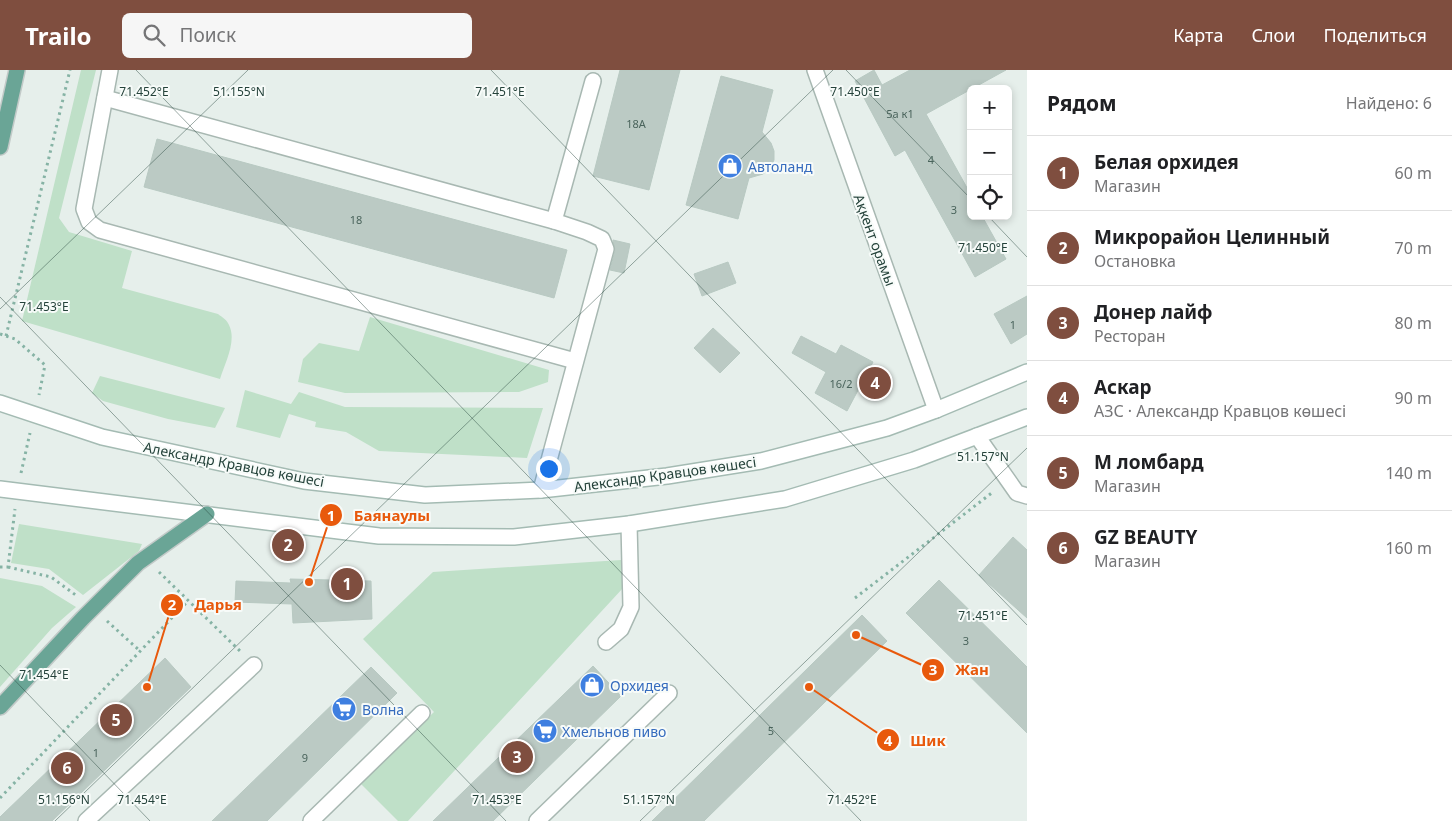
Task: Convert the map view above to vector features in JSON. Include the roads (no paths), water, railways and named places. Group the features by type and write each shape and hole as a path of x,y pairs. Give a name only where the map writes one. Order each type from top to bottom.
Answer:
{"main road":[{"path":"0,147 17,70"},
{"path":"110,70 84,209 89,222 100,230 575,361"},
{"name":"Ақкент орамы","path":"815,70 936,410"},
{"path":"554,222 593,81"},
{"path":"105,98 554,222 587,232 602,239 606,249 541,490"},
{"name":"Александр Кравцов көшесі","path":"0,404 102,437 304,481 425,495 541,490 667,476 761,461 887,428 1027,372"},
{"path":"0,489 380,536 514,537 629,524 786,499 914,460 1027,417"},
{"path":"977,436 1017,493 1027,496"},
{"path":"0,707 138,563 207,514"},
{"path":"606,642 621,629 631,607 629,524"},
{"path":"86,821 254,665"},
{"path":"538,821 669,693"},
{"path":"311,821 422,712"}],"place":[{"name":"Автоланд","path":"730,166"},
{"name":"Аскар","path":"875,383"},
{"name":"Микрорайон Целинный","path":"288,545"},
{"name":"Баянаулы","path":"309,582"},
{"name":"Белая орхидея","path":"347,584"},
{"name":"Жан","path":"856,635"},
{"name":"Орхидея","path":"592,685"},
{"name":"Дарья","path":"147,687"},
{"name":"Шик","path":"809,687"},
{"name":"Волна","path":"344,709"},
{"name":"М ломбард","path":"116,720"},
{"name":"Хмельнов пиво","path":"545,731"},
{"name":"Донер лайф","path":"517,757"},
{"name":"GZ BEAUTY","path":"67,768"}]}
